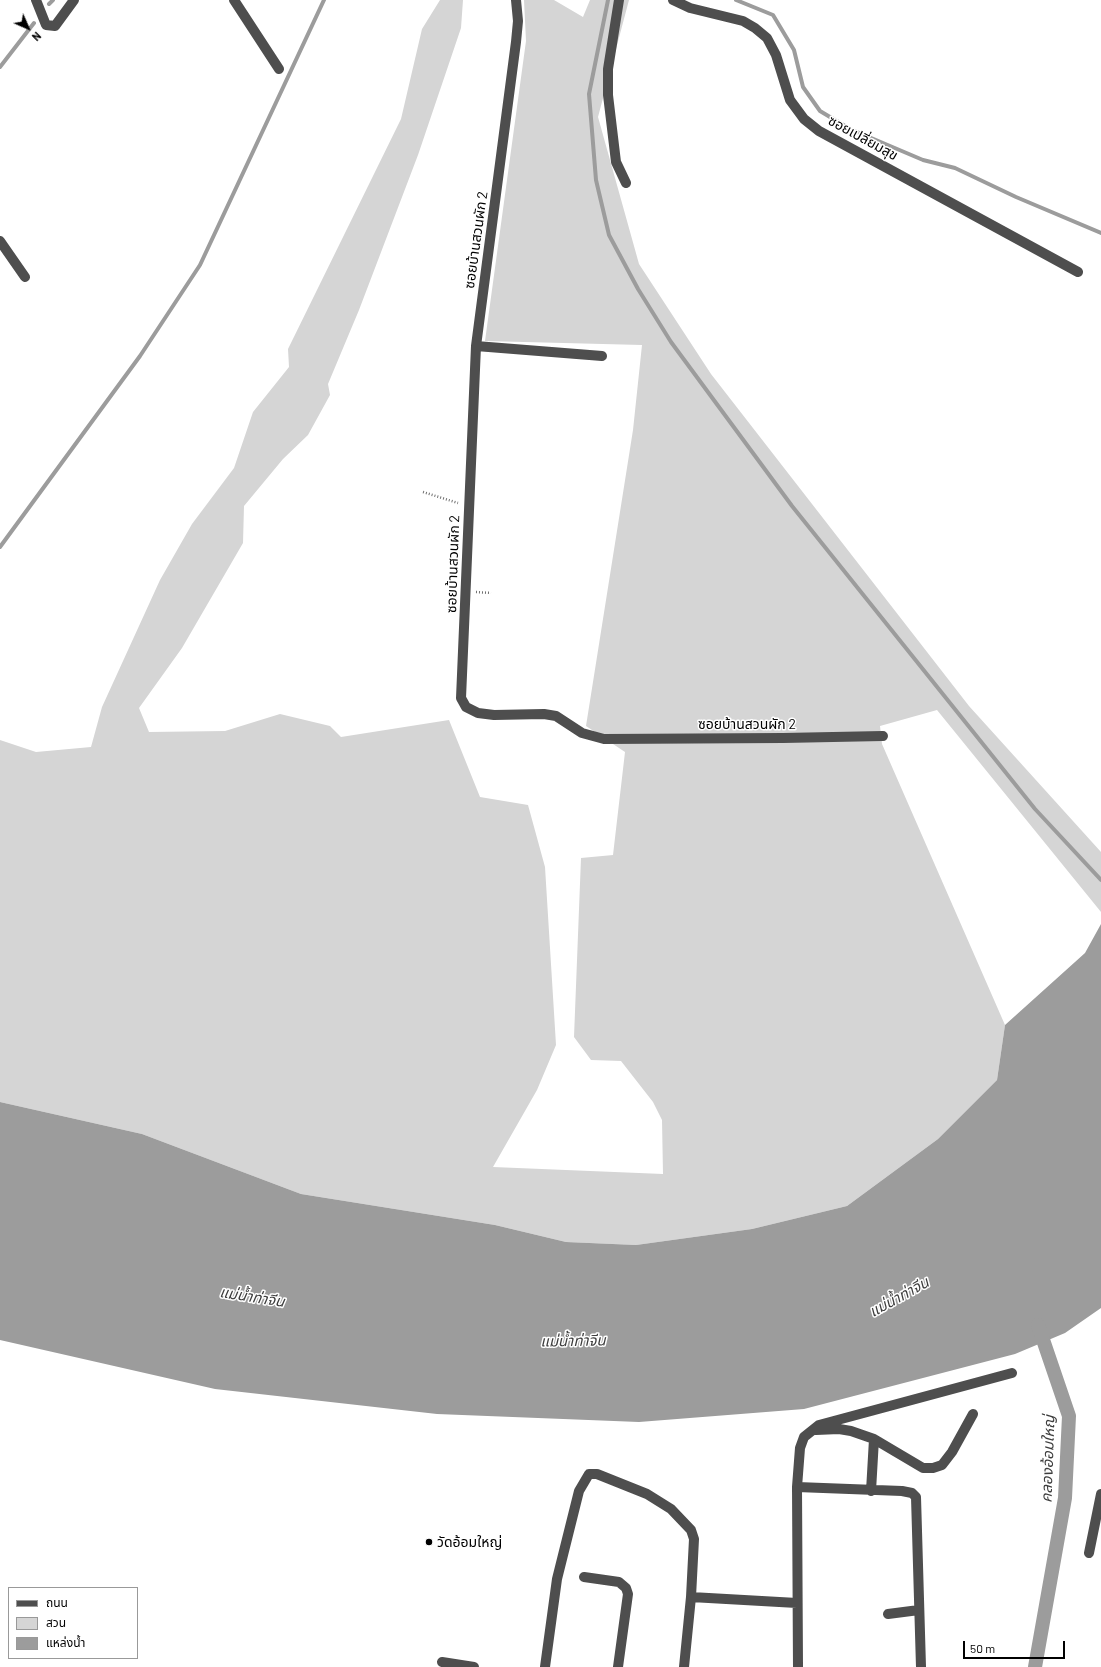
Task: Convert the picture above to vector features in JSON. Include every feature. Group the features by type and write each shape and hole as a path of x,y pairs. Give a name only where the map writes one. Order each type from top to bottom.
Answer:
{"street":[{"path":"36,0 46,25 55,26 74,0"},
{"path":"234,0 279,69"},
{"name":"ซอยบ้านสวนผัก 2","path":"516,0 518,21 516,42 476,346 461,698 466,708 478,713 494,715 544,714 556,716 582,733 604,739 883,736"},
{"path":"619,0 608,69 608,95 616,162 626,183"},
{"name":"ซอยเปลี่ยมสุข","path":"673,0 690,8 743,21 755,28 767,38 776,54 790,100 804,119 819,131 1078,272"},
{"path":"0,241 25,277"},
{"path":"476,346 602,356"},
{"path":"798,1667 797,1487 800,1448 804,1437 819,1425 1012,1373"},
{"path":"812,1430 845,1430 874,1439 923,1468 932,1468 942,1464 952,1452 973,1414"},
{"path":"872,1490 874,1439"},
{"path":"545,1667 557,1579 579,1491 588,1474 597,1474 647,1494 671,1509 691,1530 694,1538 691,1597 684,1667"},
{"path":"797,1487 902,1491 912,1493 916,1497 920,1667"},
{"path":"1089,1553 1101,1494"},
{"path":"584,1577 619,1582 626,1588 628,1594 618,1667"},
{"path":"691,1597 797,1603"},
{"path":"888,1614 919,1610"},
{"path":"442,1662 474,1667"}],"path":[{"path":"422,492 469,506"}],"green space":[{"path":"440,0 463,0 461,28 418,155 359,310 328,384 330,395 308,435 283,459 244,506 243,543 182,648 139,708 149,732 225,731 280,714 330,726 341,737 449,720 480,797 528,805 545,867 556,1045 537,1090 493,1167 663,1174 662,1120 653,1102 621,1061 591,1060 574,1037 581,858 613,855 625,752 586,726 633,430 642,345 485,341 526,41 524,0 554,0 583,17 590,0 629,0 598,117 639,264 711,374 969,706 1101,852 1101,912 937,710 880,726 882,744 1005,1025 997,1080 938,1139 847,1206 752,1229 636,1245 566,1242 495,1225 301,1194 142,1134 0,1102 0,740 36,752 91,747 102,707 160,580 192,524 234,468 253,412 289,367 288,349 401,119 422,29"}],"water":[{"name":"แม่น้ำท่าจีน","path":"1101,924 1101,1308 1065,1333 1015,1354 804,1409 639,1422 437,1414 215,1389 0,1340 0,1102 142,1134 301,1194 495,1225 566,1242 636,1245 752,1229 847,1206 938,1139 997,1080 1005,1025 1085,953"}],"waterway":[{"path":"49,4 53,0"},
{"path":"0,547 140,356 200,265 324,0"},
{"path":"608,0 589,94 596,180 609,235 638,289 671,342 792,506 1035,809 1101,880"},
{"path":"736,0 773,15 794,50 803,87 820,111 850,129 923,160 955,168 1016,197 1101,233"},
{"path":"0,67 34,23"},
{"name":"คลองอ้อมใหญ่","path":"1035,1667 1065,1498 1069,1416 1038,1325"}],"place":[{"name":"วัดอ้อมใหญ่","path":"429,1542"}]}
